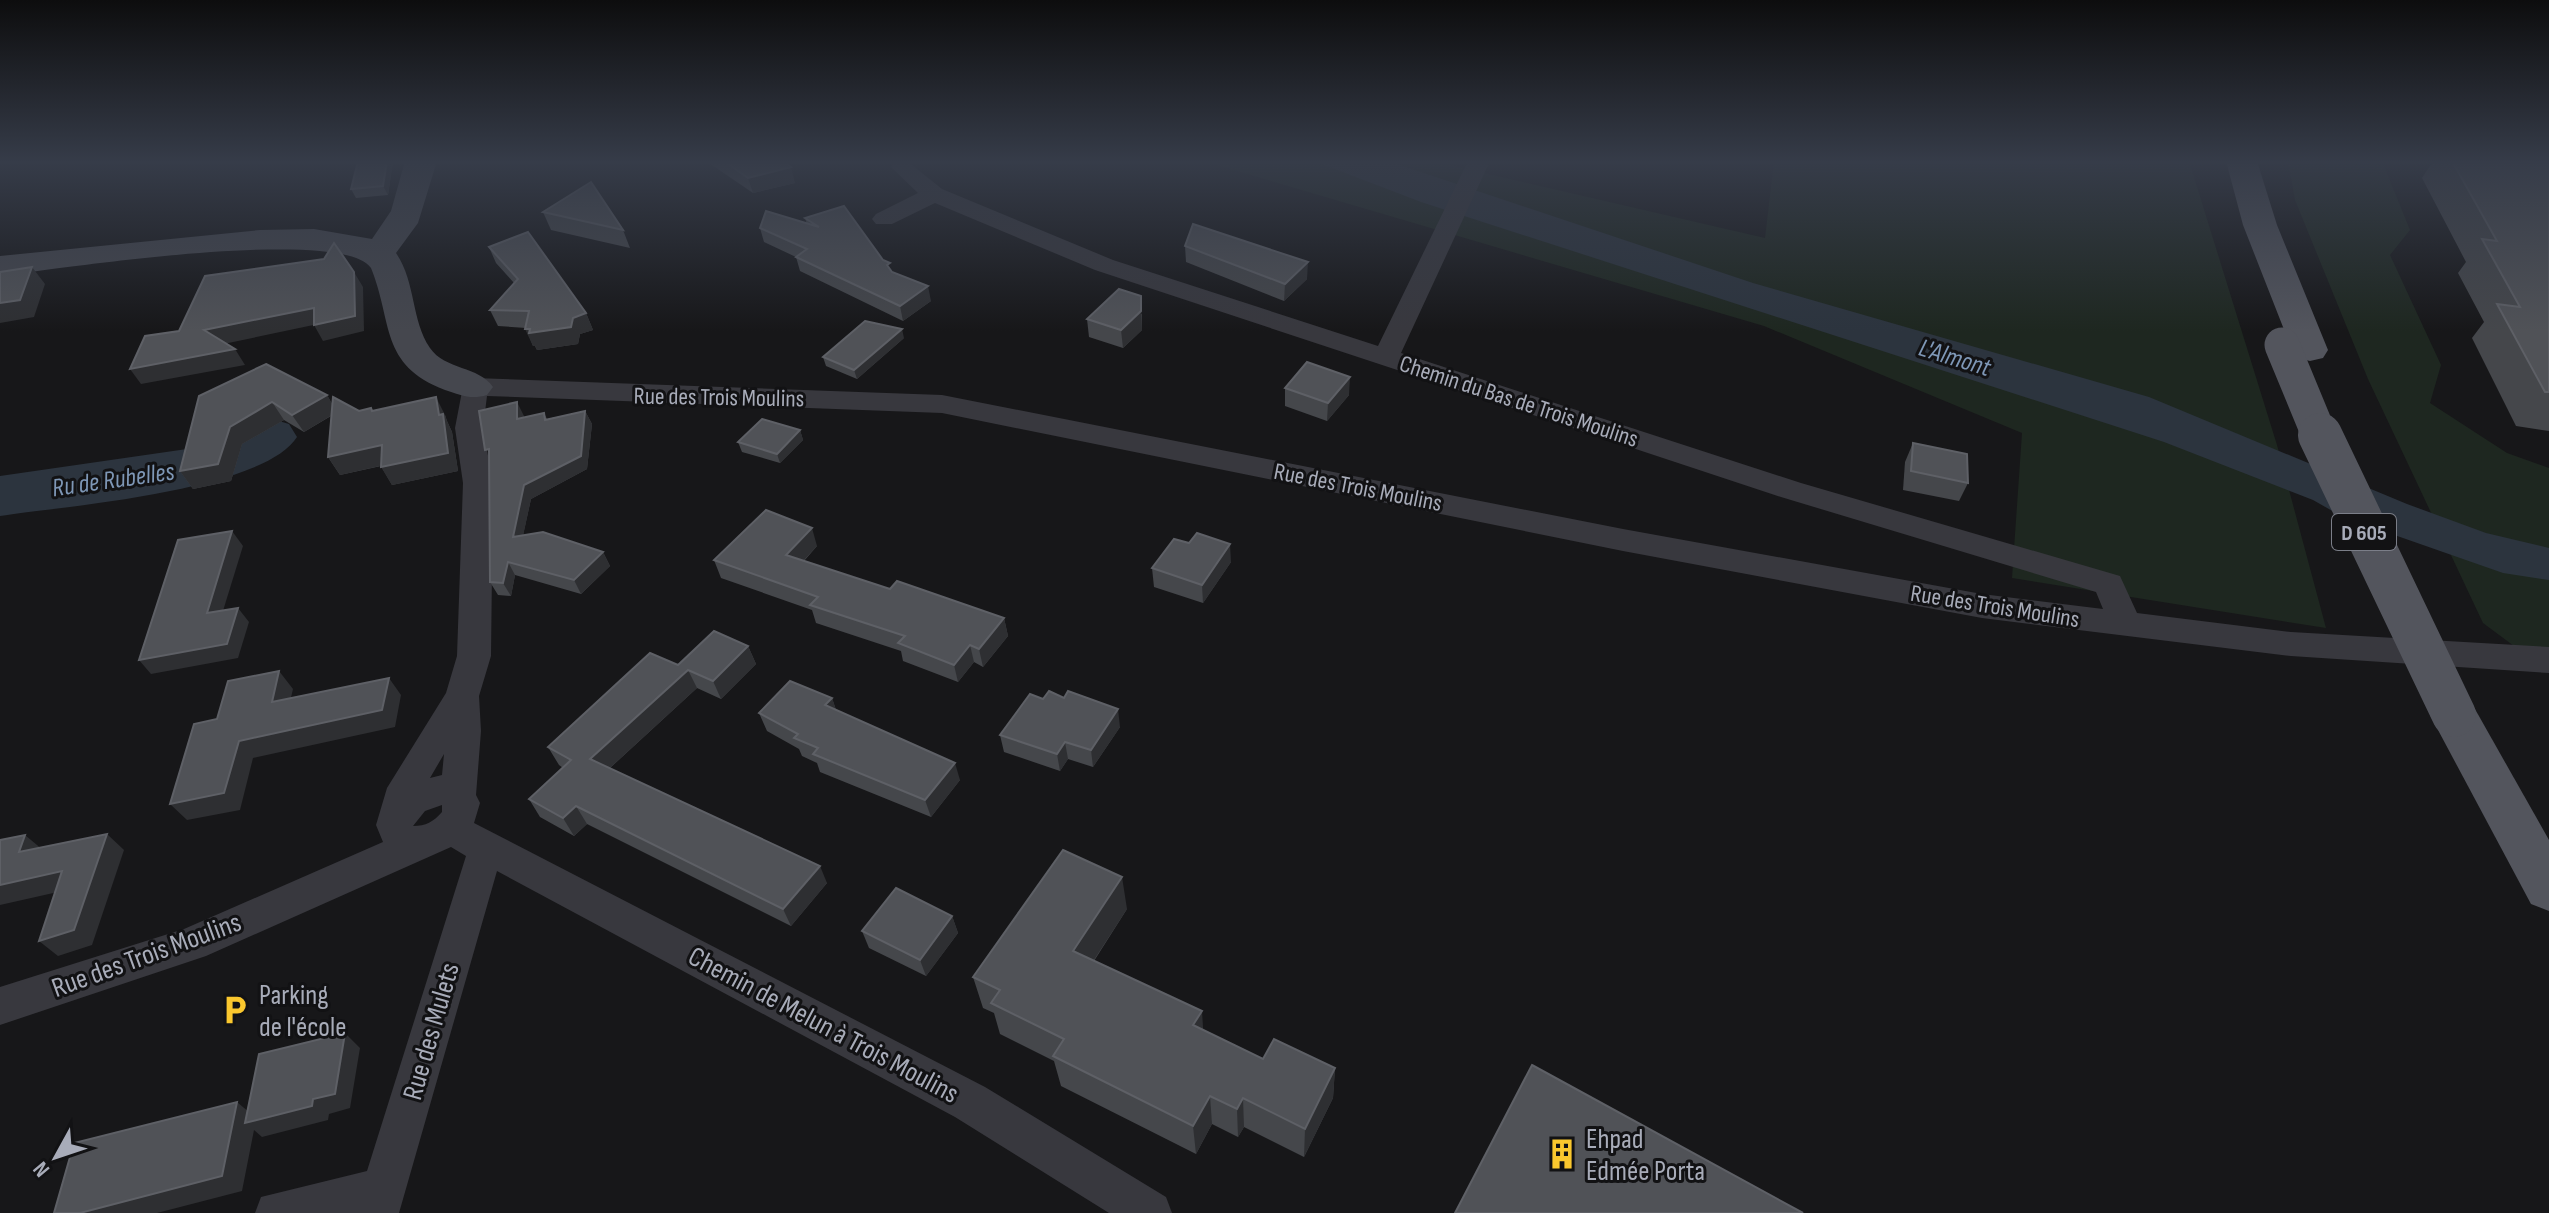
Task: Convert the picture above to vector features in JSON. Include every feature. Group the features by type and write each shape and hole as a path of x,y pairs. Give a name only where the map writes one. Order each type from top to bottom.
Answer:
{"main road":[{"name":"D 605","path":"2237,218 2250,261 2367,479 2549,888"},
{"name":"D 605","path":"2258,218 2296,348"},
{"name":"D 605","path":"2471,716 2549,830"}],"street":[{"path":"377,252 390,243 406,218"},
{"name":"Chemin du Bas de Trois Moulins","path":"991,218 1104,265 1791,490 2109,584 2126,625"},
{"path":"1386,357 1453,218"},
{"path":"0,266 283,237 339,239 377,252 391,272 410,350 432,373 474,387 469,428 478,483 474,656 462,696 405,788 425,818"},
{"name":"Rue des Trois Moulins","path":"474,387 942,404 1623,540 1982,606 2291,644 2549,660"},
{"path":"425,818 464,731 462,696"},
{"name":"Rue des Trois Moulins","path":"0,1006 192,944 291,898 425,818"},
{"name":"Chemin de Melun à Trois Moulins","path":"425,818 489,851 531,868 970,1102 1150,1213"},
{"name":"Rue des Mulets","path":"380,1202 478,869 489,851"},
{"path":"277,1213 380,1202"}],"shaded area":[{"path":"1395,218 1677,218 1765,238 1767,218 2207,218 2277,445 2326,628 2012,578 2022,433 1764,326"},
{"path":"2302,218 2405,218 2410,230 2390,255 2441,365 2430,403 2507,453 2549,468 2549,650 2518,649 2483,623 2368,379"}],"water":[{"name":"L'Almont","path":"1469,218 1557,218 1753,283 2149,397 2407,504 2486,533 2549,548 2549,580 2503,573 2343,517 2313,500 2164,442"}],"building":[{"path":"568,218 615,218 623,230"},
{"path":"764,218 788,218 819,227 805,218 852,218 883,260 890,263 887,265 892,272 928,286 900,306 796,257 807,249 760,228"},
{"path":"2484,218 2549,218 2549,392 2545,392 2497,304 2520,307 2482,239 2497,241"},
{"path":"1193,224 1308,262 1285,284 1185,246"},
{"path":"528,232 586,313 573,318 571,327 529,333 530,329 525,329 529,311 490,310 518,279 489,247"},
{"path":"334,243 354,272 355,316 314,325 314,308 204,330 235,349 130,369 145,336 179,331 205,276 324,259"},
{"path":"32,267 20,300 0,303 0,272"},
{"path":"1119,289 1141,296 1141,311 1121,330 1087,319"},
{"path":"865,321 902,329 854,370 823,357"},
{"path":"1307,362 1350,377 1328,403 1285,388"},
{"path":"266,364 327,395 292,415 272,402 230,427 218,464 180,471 199,396"},
{"path":"333,397 359,411 371,408 372,411 436,397 439,415 443,414 448,453 381,467 382,445 328,457"},
{"path":"517,402 517,419 544,413 545,420 585,411 581,456 524,485 513,537 543,532 603,552 574,580 508,562 503,583 490,582 489,449 485,450 479,411"},
{"path":"762,419 800,430 777,454 738,442"},
{"path":"1913,443 1967,454 1968,483 1911,471"},
{"path":"766,510 812,528 786,555 890,589 897,581 1004,618 979,649 970,645 954,665 898,643 905,636 810,605 818,597 714,560"},
{"path":"232,531 207,613 238,608 227,644 139,660 178,540"},
{"path":"1197,533 1230,544 1202,585 1152,568 1174,539 1189,543"},
{"path":"714,631 748,646 713,681 688,670 590,759 820,866 783,909 576,806 563,818 529,799 571,760 548,747 650,653 678,665"},
{"path":"279,671 272,702 389,678 382,710 239,741 224,793 170,804 194,724 217,719 228,681"},
{"path":"790,681 832,698 825,705 955,763 925,800 813,754 818,748 794,738 798,734 759,713"},
{"path":"1049,691 1064,698 1068,691 1118,709 1091,750 1065,742 1057,754 1000,735 1030,694 1043,699"},
{"path":"107,834 74,930 39,941 62,871 0,885 0,840 25,835 19,852"},
{"path":"1063,850 1122,877 1073,951 1202,1011 1193,1025 1263,1059 1274,1039 1335,1068 1305,1129 1243,1098 1237,1109 1210,1096 1193,1126 1053,1056 1064,1039 991,1003 1000,990 973,977"},
{"path":"896,888 952,916 920,960 862,931"},
{"path":"345,1033 335,1094 313,1099 312,1106 245,1123 259,1054"},
{"name":"Ehpad Edmée Porta","path":"1532,1065 1803,1213 1455,1213"},
{"path":"237,1102 222,1176 80,1213 54,1213 74,1143"}],"waterway":[{"name":"Ru de Rubelles","path":"0,496 197,467 269,437"}],"place":[{"name":"Parking de l'école","path":"235,1010"},
{"name":"Ehpad Edmée Porta","path":"1562,1154"}]}
